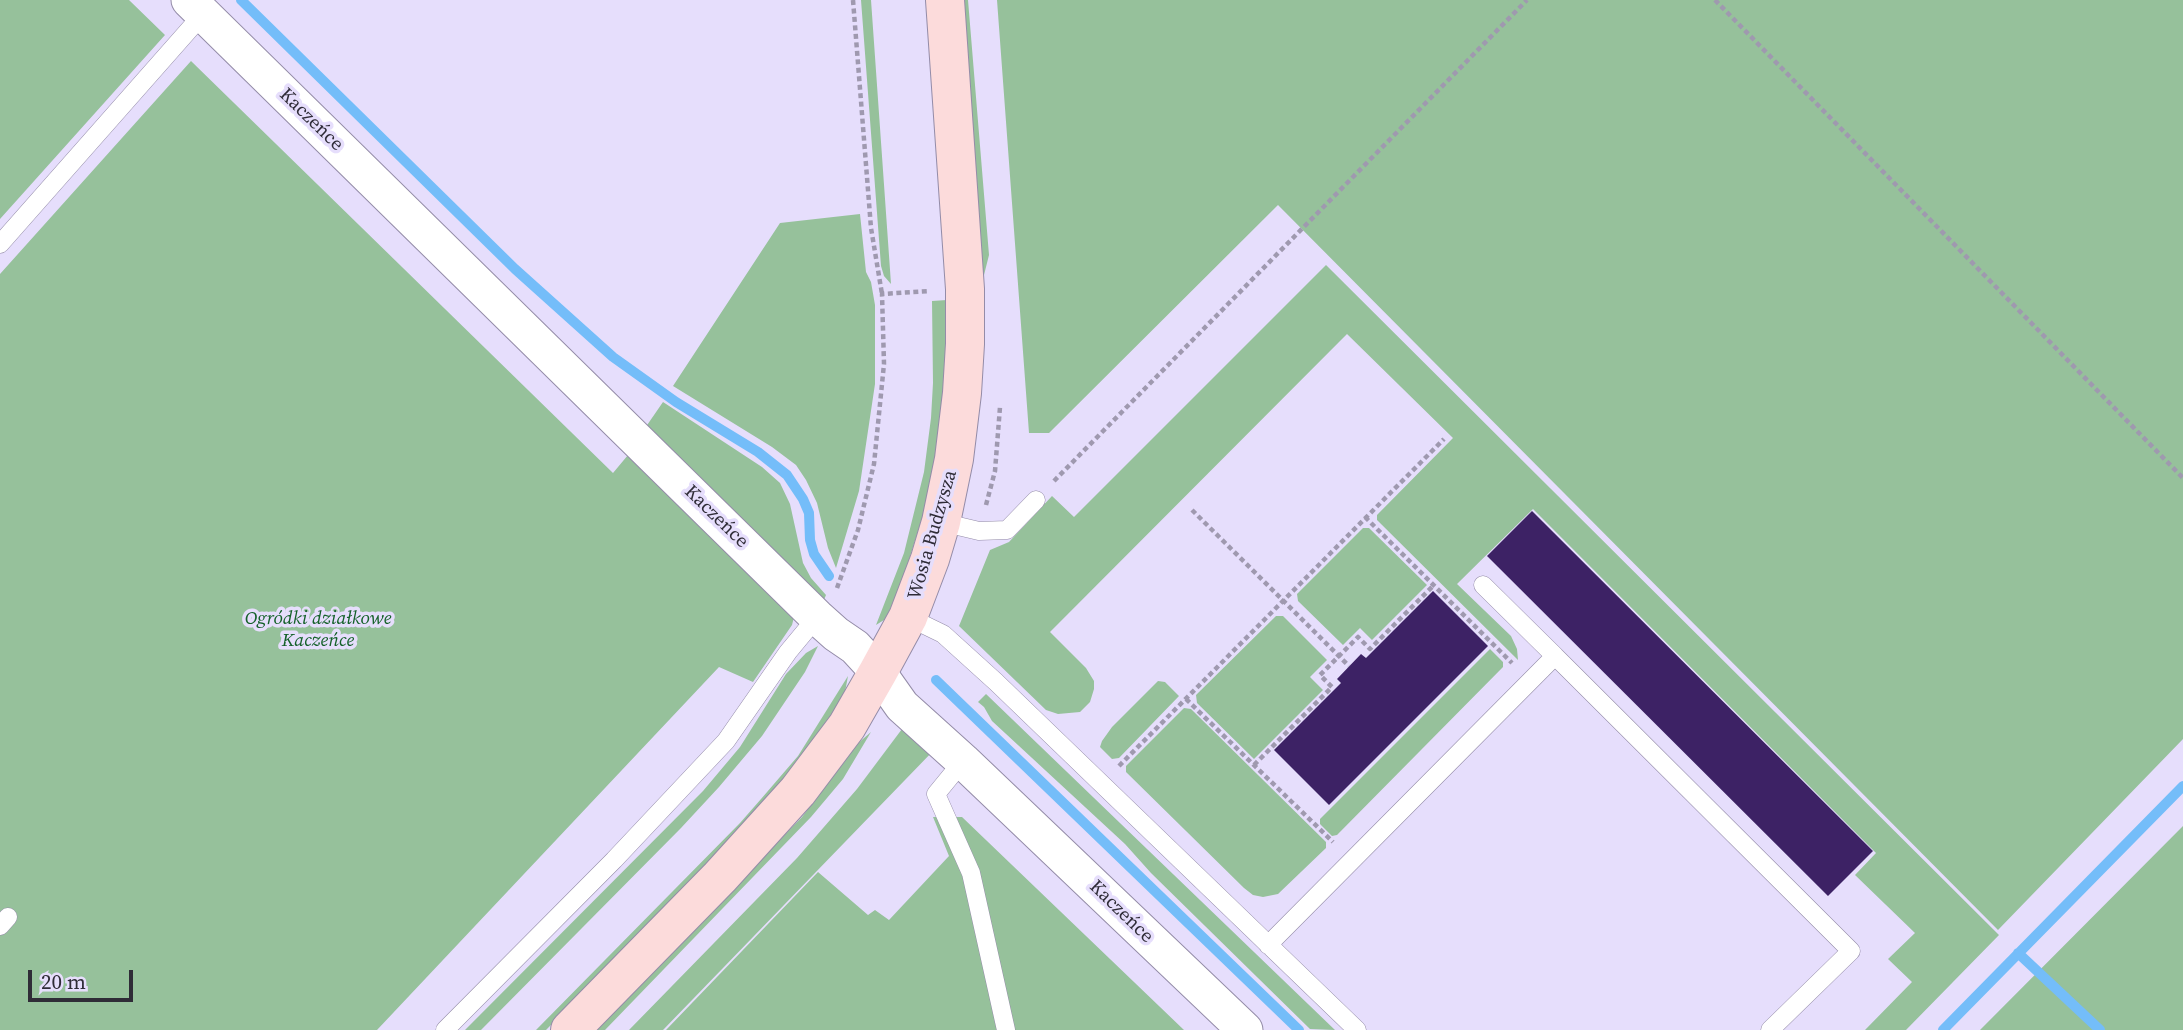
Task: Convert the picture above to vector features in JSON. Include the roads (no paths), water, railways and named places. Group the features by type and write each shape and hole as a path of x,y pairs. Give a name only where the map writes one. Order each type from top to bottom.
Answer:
{"street":[{"name":"Wosia Budzysza","path":"570,1030 703,895 798,791 847,726 908,617 940,522 954,459 965,344 965,289 945,0"},
{"name":"Kaczeńce","path":"196,7 817,617 836,635 855,647 878,672 902,706 1245,1030"}],"lane":[{"path":"0,244 196,7"},
{"path":"940,522 979,531 1007,530 1036,500"},
{"path":"1483,585 1851,951 1770,1030"},
{"path":"445,1030 614,860 726,741 788,652 817,617"},
{"path":"908,617 943,634 996,682 1357,1030"},
{"path":"1268,944 1555,656"},
{"path":"963,761 936,794 971,873 1006,1030"}],"waterway":[{"path":"241,0 515,269 613,357 676,402 758,452 787,475 809,513 810,540 814,554 829,576"},
{"path":"936,680 1299,1030"},
{"path":"1943,1030 2183,786"},
{"path":"2018,953 2100,1030"}],"park label":[{"name":"Ogródki działkowe Kaczeńce","path":"318,630"}]}
